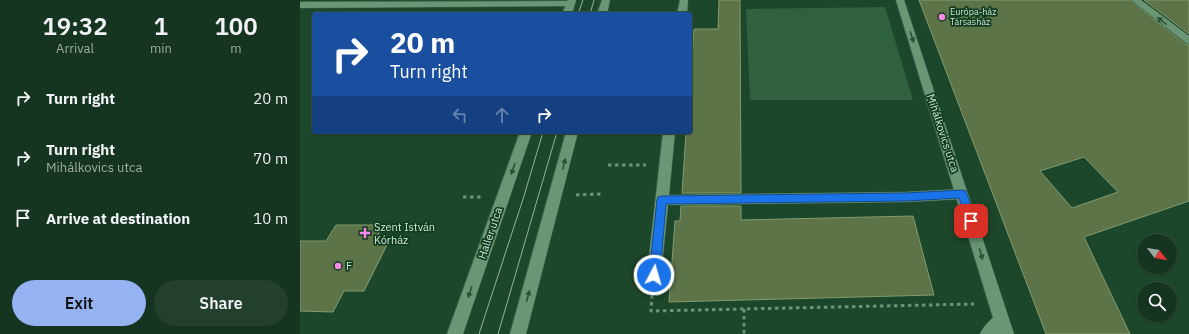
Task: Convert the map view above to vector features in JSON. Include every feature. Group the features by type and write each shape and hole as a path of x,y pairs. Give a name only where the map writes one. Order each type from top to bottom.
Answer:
{"street":[{"path":"603,12 606,0"},
{"path":"682,12 684,0"},
{"name":"Mihálkovics utca","path":"900,0 1004,327"},
{"path":"1135,0 1189,41"},
{"path":"300,5 571,2 568,12"},
{"name":"Haller utca","path":"455,334 525,134"},
{"path":"518,334 571,134"},
{"path":"654,275 669,134"},
{"path":"662,200 906,197 962,194"},
{"path":"988,334 1004,327"}],"path":[{"path":"608,166 665,165"},
{"path":"654,275 651,311 997,303"},
{"path":"744,309 744,334"}],"green space":[{"path":"885,7 913,100 750,100 746,9"}],"building":[{"path":"719,0 740,0 741,193 682,193 686,134 692,134 692,56 694,29 718,29"},
{"path":"919,0 1130,0 1185,44 1189,45 1189,201 1084,237 1130,334 1046,334","holes":["1084,157 1118,192 1072,208 1040,171"]},
{"path":"1144,0 1189,0 1189,34"},
{"path":"681,206 741,206 741,220 913,216 934,295 669,302 675,221 680,221"},
{"name":"F","path":"336,225 383,225 375,241 389,241 364,291 344,291 333,312 300,311 300,241 326,241"}],"tram line":[{"path":"579,12 583,0"},
{"path":"591,12 594,0"},
{"path":"479,334 542,134"},
{"path":"498,334 556,134"}],"place":[{"name":"Európa-ház Társasház","path":"942,17"},
{"name":"Szent István Kórház","path":"365,233"},
{"name":"F","path":"338,266"}],"route":[{"path":"654,275 662,200 906,197 962,194 971,221"}]}
